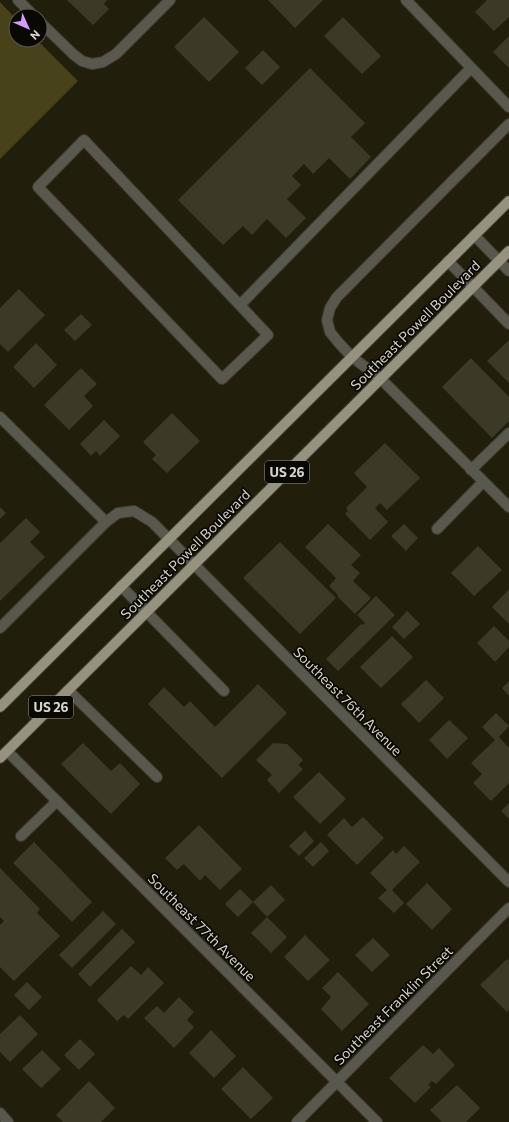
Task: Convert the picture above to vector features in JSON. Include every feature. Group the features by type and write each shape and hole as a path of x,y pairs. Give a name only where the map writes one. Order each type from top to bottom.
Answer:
{"main road":[{"name":"Southeast Powell Boulevard","path":"0,707 167,539 509,201"},
{"name":"Southeast Powell Boulevard","path":"4,755 509,251"}],"street":[{"path":"18,0 26,8"},
{"path":"48,30 82,61 92,64 103,62 116,54 170,0"},
{"path":"406,0 509,107"},
{"path":"240,305 471,68"},
{"path":"509,124 337,297 330,308 327,320 330,332 352,357 380,379 509,507"},
{"path":"84,140 240,305 268,336 222,379 38,187 84,140"},
{"path":"474,235 509,271"},
{"path":"448,261 509,324"},
{"path":"0,417 106,522"},
{"path":"471,470 509,433"},
{"path":"437,529 484,482"},
{"name":"Southeast 76th Avenue","path":"0,628 106,522 118,513 134,511 152,522 167,539 509,882"},
{"path":"121,586 224,691"},
{"path":"68,690 157,777"},
{"name":"Southeast 77th Avenue","path":"4,755 57,801 377,1122"},
{"path":"21,836 57,801"},
{"name":"Southeast Franklin Street","path":"296,1122 509,908"},
{"path":"0,1113 8,1122"}],"shaded area":[{"path":"0,2 8,10 8,48 45,48 78,81 0,159"}],"building":[{"path":"67,0 107,0 104,4 109,9 93,25"},
{"path":"268,0 323,0 295,28"},
{"path":"487,0 509,0 509,17 494,31 475,12"},
{"path":"204,17 239,52 209,82 174,47"},
{"path":"343,17 381,56 362,74 324,36"},
{"path":"509,36 509,68 493,52"},
{"path":"263,50 280,67 262,85 245,68"},
{"path":"310,68 365,123 351,137 371,157 350,179 329,158 313,174 304,164 292,176 301,185 287,199 306,218 286,238 267,219 252,235 243,226 223,245 178,200"},
{"path":"19,289 45,315 8,352 0,344 0,308"},
{"path":"81,314 92,325 75,341 64,330"},
{"path":"509,340 509,383 487,361"},
{"path":"36,343 57,365 34,388 13,367"},
{"path":"471,358 509,397 509,421 492,438 442,387"},
{"path":"81,368 97,384 84,396 93,406 69,430 44,405"},
{"path":"172,413 200,441 167,473 152,459 156,455 143,442"},
{"path":"104,420 120,436 100,456 96,451 91,456 80,444"},
{"path":"385,443 420,478 387,510 380,503 375,508 388,522 370,540 345,514 348,511 346,508 367,487 354,473"},
{"path":"0,507 6,513 0,519"},
{"path":"26,518 40,532 30,542 45,557 0,601 0,543"},
{"path":"328,524 361,555 351,565 360,573 353,581 371,598 355,614 329,586 336,578 305,547"},
{"path":"404,524 418,538 406,551 391,536"},
{"path":"280,542 336,598 300,634 243,578"},
{"path":"478,546 502,570 474,596 451,573"},
{"path":"509,589 509,624 492,607"},
{"path":"376,596 395,615 338,671 326,659 361,624 363,625 365,623 357,615"},
{"path":"407,611 420,624 404,639 392,627"},
{"path":"494,626 509,641 509,647 495,662 477,643"},
{"path":"392,636 413,657 381,688 360,667"},
{"path":"426,680 444,698 419,723 401,704"},
{"path":"509,681 509,696 502,688"},
{"path":"258,684 287,713 222,778 148,704 164,687 184,707 190,701 215,727"},
{"path":"496,713 509,726 499,737 509,748 509,783 491,801 473,783 482,774 471,763 495,740 482,727"},
{"path":"449,720 468,738 447,759 429,740"},
{"path":"83,743 111,771 120,763 140,784 111,814 61,764"},
{"path":"273,743 287,744 303,760 298,765 303,769 279,793 267,780 272,775 256,760"},
{"path":"319,772 346,799 320,824 293,797"},
{"path":"509,803 509,819 501,811"},
{"path":"363,817 384,838 357,865 327,835 344,818 352,827"},
{"path":"199,825 242,869 220,890 205,875 200,881 184,864 177,870 165,858"},
{"path":"305,831 314,841 299,856 289,846"},
{"path":"34,842 92,902 72,922 13,863"},
{"path":"321,842 329,851 313,867 304,858"},
{"path":"404,846 420,862 392,890 404,903 394,913 378,898 387,890 370,873 393,850 396,854"},
{"path":"0,868 40,909 37,913 60,936 14,981 0,967 0,925 4,921 0,917"},
{"path":"427,883 452,909 432,930 406,904"},
{"path":"271,885 285,900 267,917 253,902"},
{"path":"240,889 253,902 238,917 225,904"},
{"path":"103,911 116,924 72,968 59,955"},
{"path":"267,917 287,937 271,953 251,933"},
{"path":"122,929 135,942 90,987 78,974"},
{"path":"305,935 330,960 308,981 284,957"},
{"path":"373,938 390,955 372,972 355,955"},
{"path":"507,959 509,961 509,1009 507,1012 480,985"},
{"path":"131,966 141,975 148,967 164,983 128,1019 124,1015 117,1021 97,1000"},
{"path":"338,972 369,1004 342,1031 321,1009 331,997 322,988"},
{"path":"27,982 42,997 29,1010 14,995"},
{"path":"179,997 194,1012 187,1020 194,1027 174,1048 144,1018 157,1006 164,1013"},
{"path":"20,1015 38,1034 10,1062 0,1052 0,1034"},
{"path":"211,1030 236,1056 214,1078 189,1053"},
{"path":"80,1039 95,1054 79,1070 64,1055"},
{"path":"423,1045 433,1054 439,1048 455,1065 436,1084 432,1081 428,1085 431,1087 415,1103 389,1078"},
{"path":"42,1050 61,1069 41,1088 22,1069"},
{"path":"243,1067 273,1098 251,1119 221,1089"},
{"path":"89,1081 115,1108 101,1122 63,1122 56,1115"},
{"path":"457,1085 480,1108 466,1122 442,1122 430,1110"}]}
